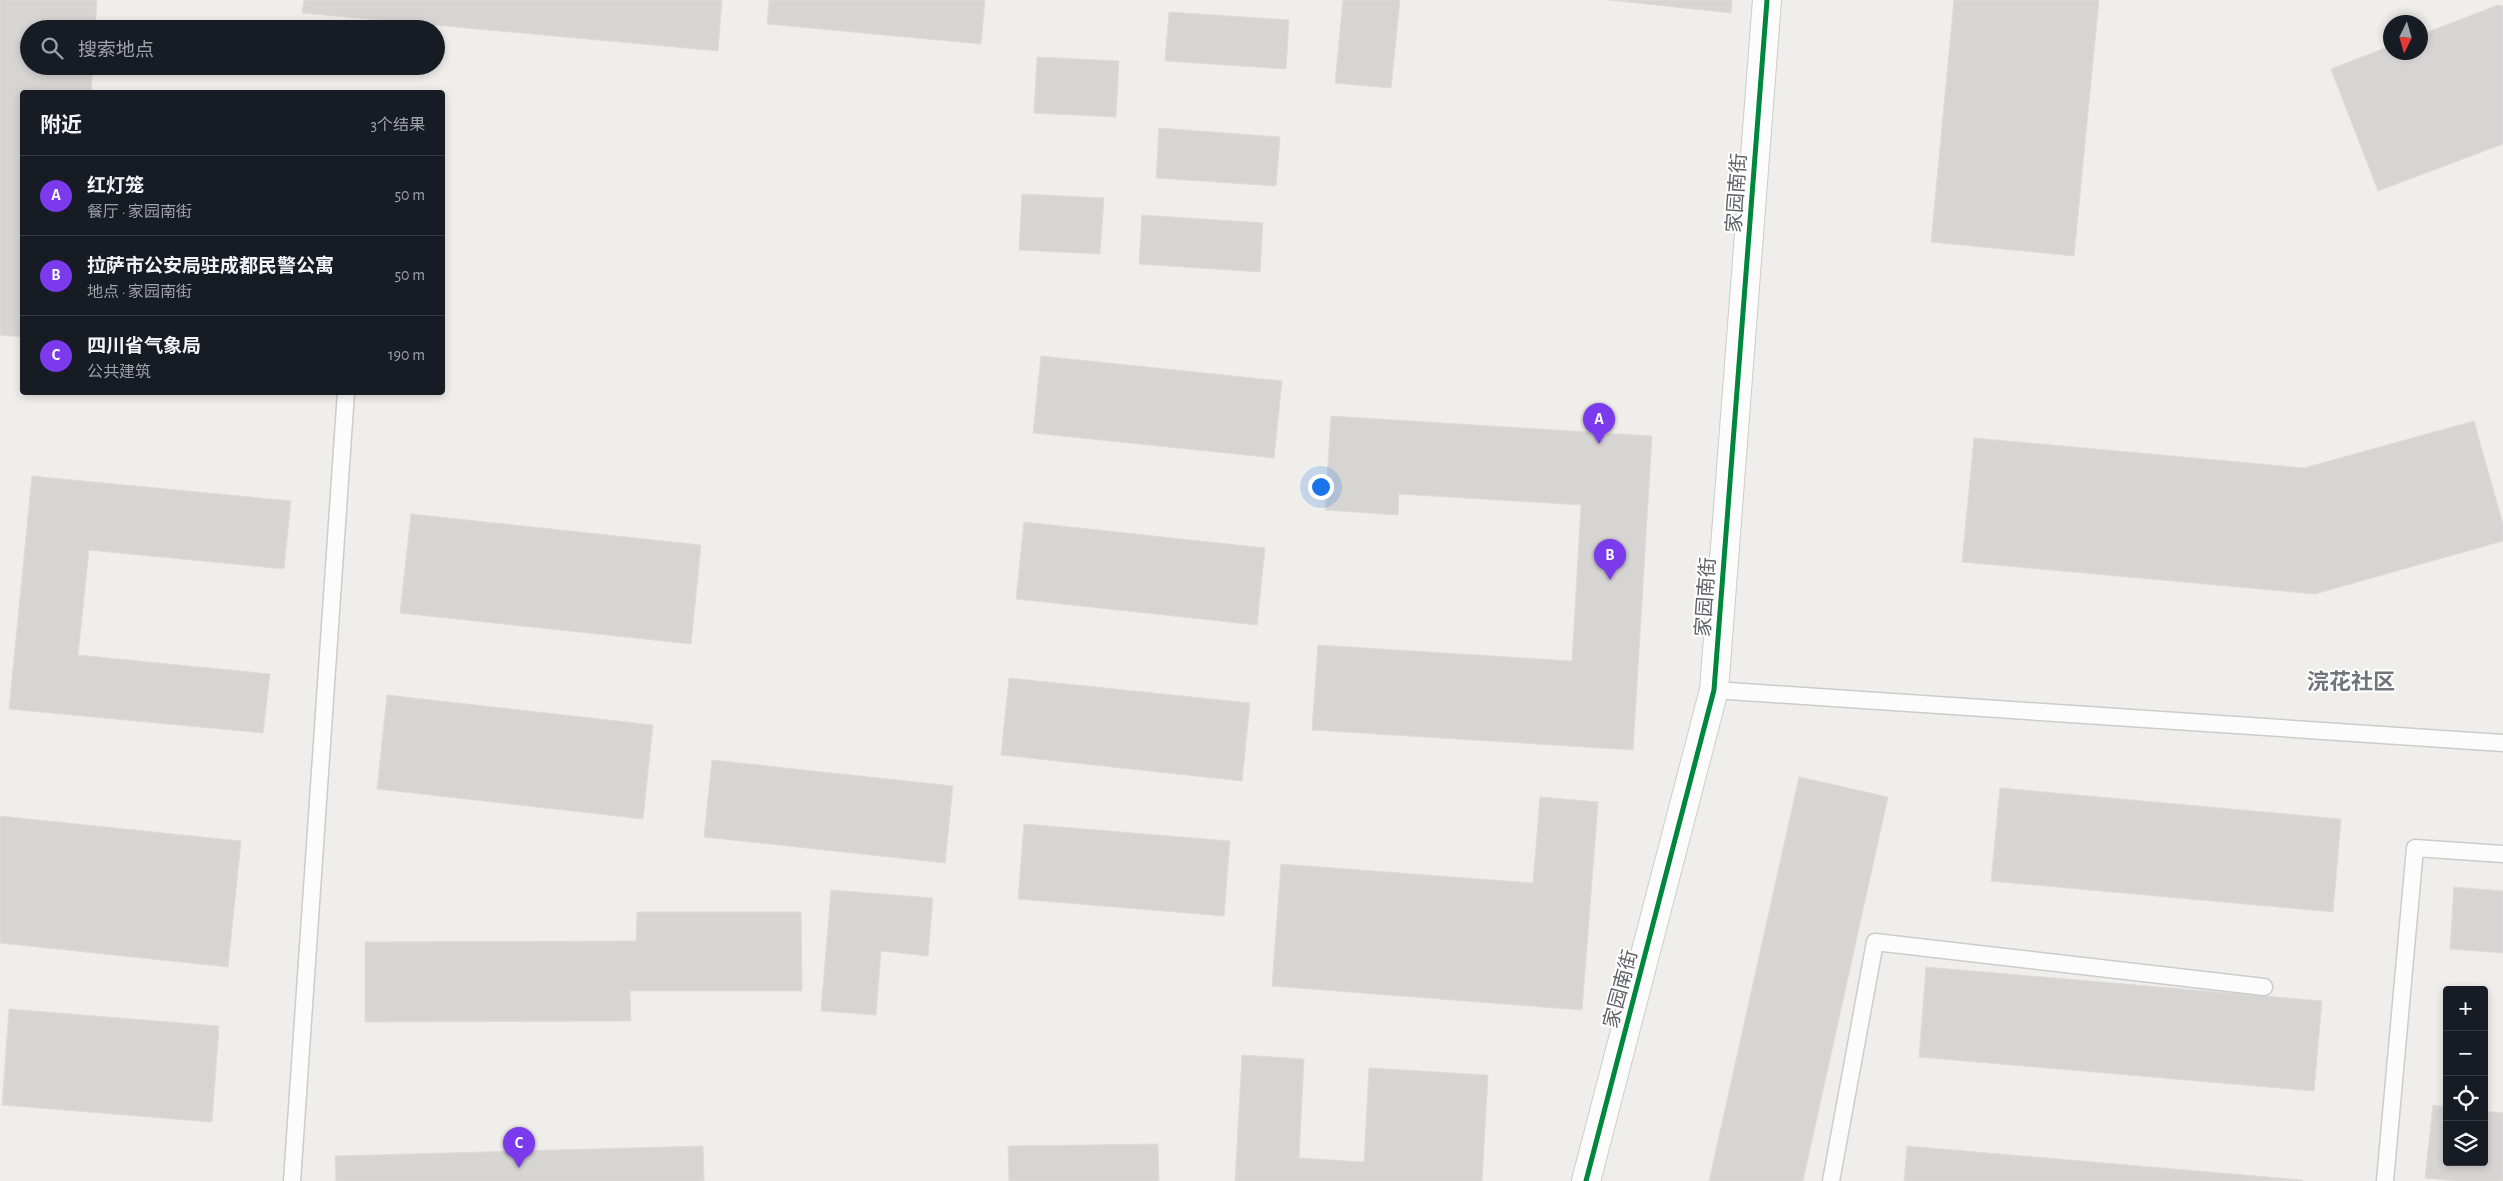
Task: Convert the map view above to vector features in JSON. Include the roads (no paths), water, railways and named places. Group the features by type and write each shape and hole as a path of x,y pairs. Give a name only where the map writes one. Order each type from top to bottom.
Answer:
{"street":[{"name":"家园南街","path":"1586,1181 1714,690 1767,0"}],"lane":[{"path":"292,1181 346,395"},
{"path":"1714,690 2503,743"},
{"path":"2385,1181 2416,848 2503,854"},
{"path":"1831,1181 1875,942 2264,987"}],"place":[{"name":"红灯笼","path":"1599,444"},
{"name":"拉萨市公安局驻成都民警公寓","path":"1610,580"},
{"name":"四川省气象局","path":"519,1168"}],"district":[{"name":"浣花社区","path":"2351,682"}]}
